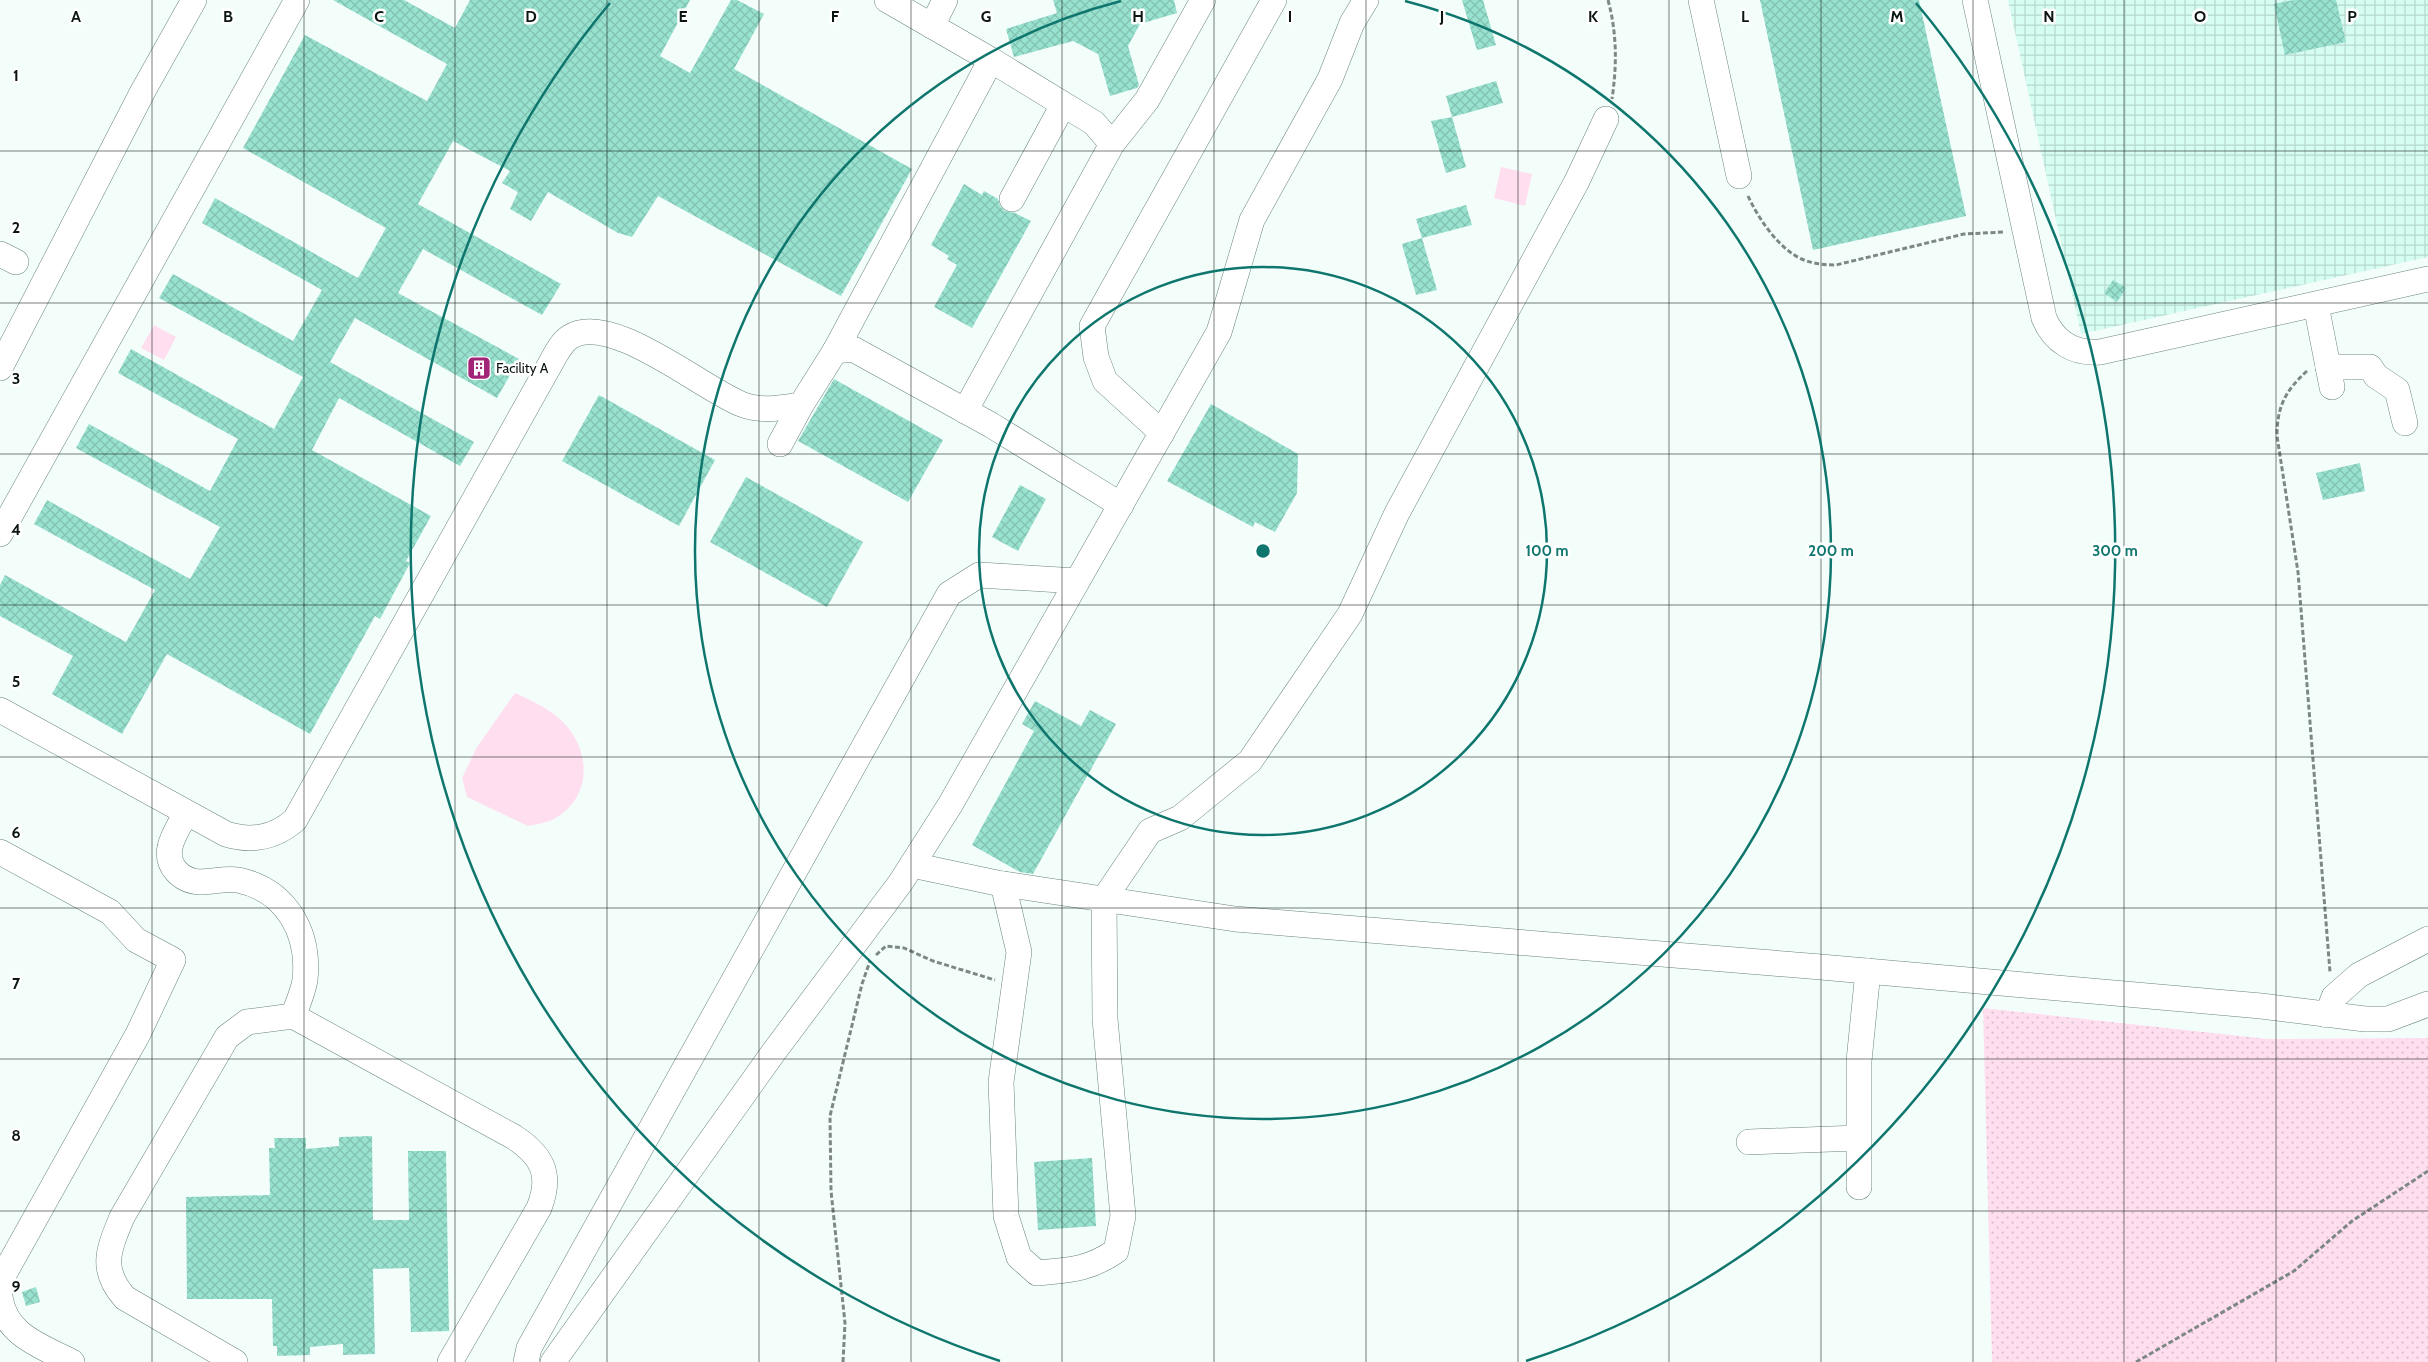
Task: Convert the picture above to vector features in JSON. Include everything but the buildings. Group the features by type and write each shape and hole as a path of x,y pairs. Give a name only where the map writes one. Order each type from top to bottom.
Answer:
{"lane":[{"path":"0,368 143,90 194,0"},
{"path":"0,534 297,0"},
{"path":"887,0 991,60 1094,123 1112,144"},
{"path":"932,26 945,0"},
{"path":"965,411 1112,144 1147,100 1203,0"},
{"path":"1162,432 1105,381 1096,357 1092,326 1274,0"},
{"path":"553,1362 773,1053 912,865 950,805 1219,332 1252,220 1330,79 1352,22 1366,0"},
{"path":"1701,0 1739,176"},
{"path":"1975,0 2037,293 2049,330 2065,346 2087,353 2316,305 2428,279"},
{"path":"780,444 801,405 835,351 991,60"},
{"path":"1012,199 1063,105"},
{"path":"1002,884 1018,952 1001,1082 1006,1216 1019,1257 1037,1273 1073,1270 1097,1263 1116,1251 1123,1216 1105,1019 1104,899 1150,832 1180,818 1250,761 1350,614 1397,513 1573,189 1606,119"},
{"path":"2316,305 2329,369 2370,367 2376,376 2397,390 2404,423"},
{"path":"0,710 226,834 241,839 271,835 295,820 548,368 570,337 588,330 603,332 626,340 740,404 765,409 801,405"},
{"path":"835,351 852,349 1034,450 1121,505"},
{"path":"526,1362 529,1348 949,594 979,575 1077,581"},
{"path":"186,812 170,846 170,860 177,873 187,880 199,882 235,880 254,884 272,893 285,905 296,923 304,945 306,963 304,981 293,1016"},
{"path":"0,852 110,912 136,940 174,960 138,1034 3,1276 0,1292"},
{"path":"912,865 1002,884 1235,919 1868,971 2261,1006 2330,1006 2388,1018 2428,1004"},
{"path":"2330,1006 2359,975 2428,938"},
{"path":"1859,1187 1859,1061 1868,971"},
{"path":"235,1362 125,1298 113,1282 109,1271 109,1248 122,1217 226,1037 247,1022 293,1016 514,1137 536,1154 542,1166 546,1179 545,1194 539,1208 450,1362"},
{"path":"1749,1142 1858,1138"},
{"path":"0,1297 2,1309 9,1323 23,1337 72,1362"}],"path":[{"path":"1606,119 1612,100 1616,60 1612,14 1608,0"},
{"path":"1739,176 1753,206 1770,231 1786,248 1802,260 1820,264 1836,265 1964,234 2025,232"},
{"path":"2329,369 2289,389 2277,419 2277,436 2298,572 2330,1006"},
{"path":"843,1362 845,1323 831,1191 830,1116 862,984 871,958 886,946 904,948 933,961 1014,986"},
{"path":"2136,1362 2294,1271 2352,1221 2428,1171"}],"shaded area":[{"path":"2008,0 2428,0 2428,257 2081,334"},
{"path":"1501,167 1532,174 1525,206 1494,198"},
{"path":"154,325 176,337 164,360 141,348"},
{"path":"515,693 548,710 565,724 574,736 583,762 584,775 581,788 575,800 554,819 528,826 467,797 462,778 477,747"},
{"path":"1983,1008 2268,1039 2428,1038 2428,1362 1992,1362"}],"place":[{"name":"Facility A","path":"479,368"}]}
